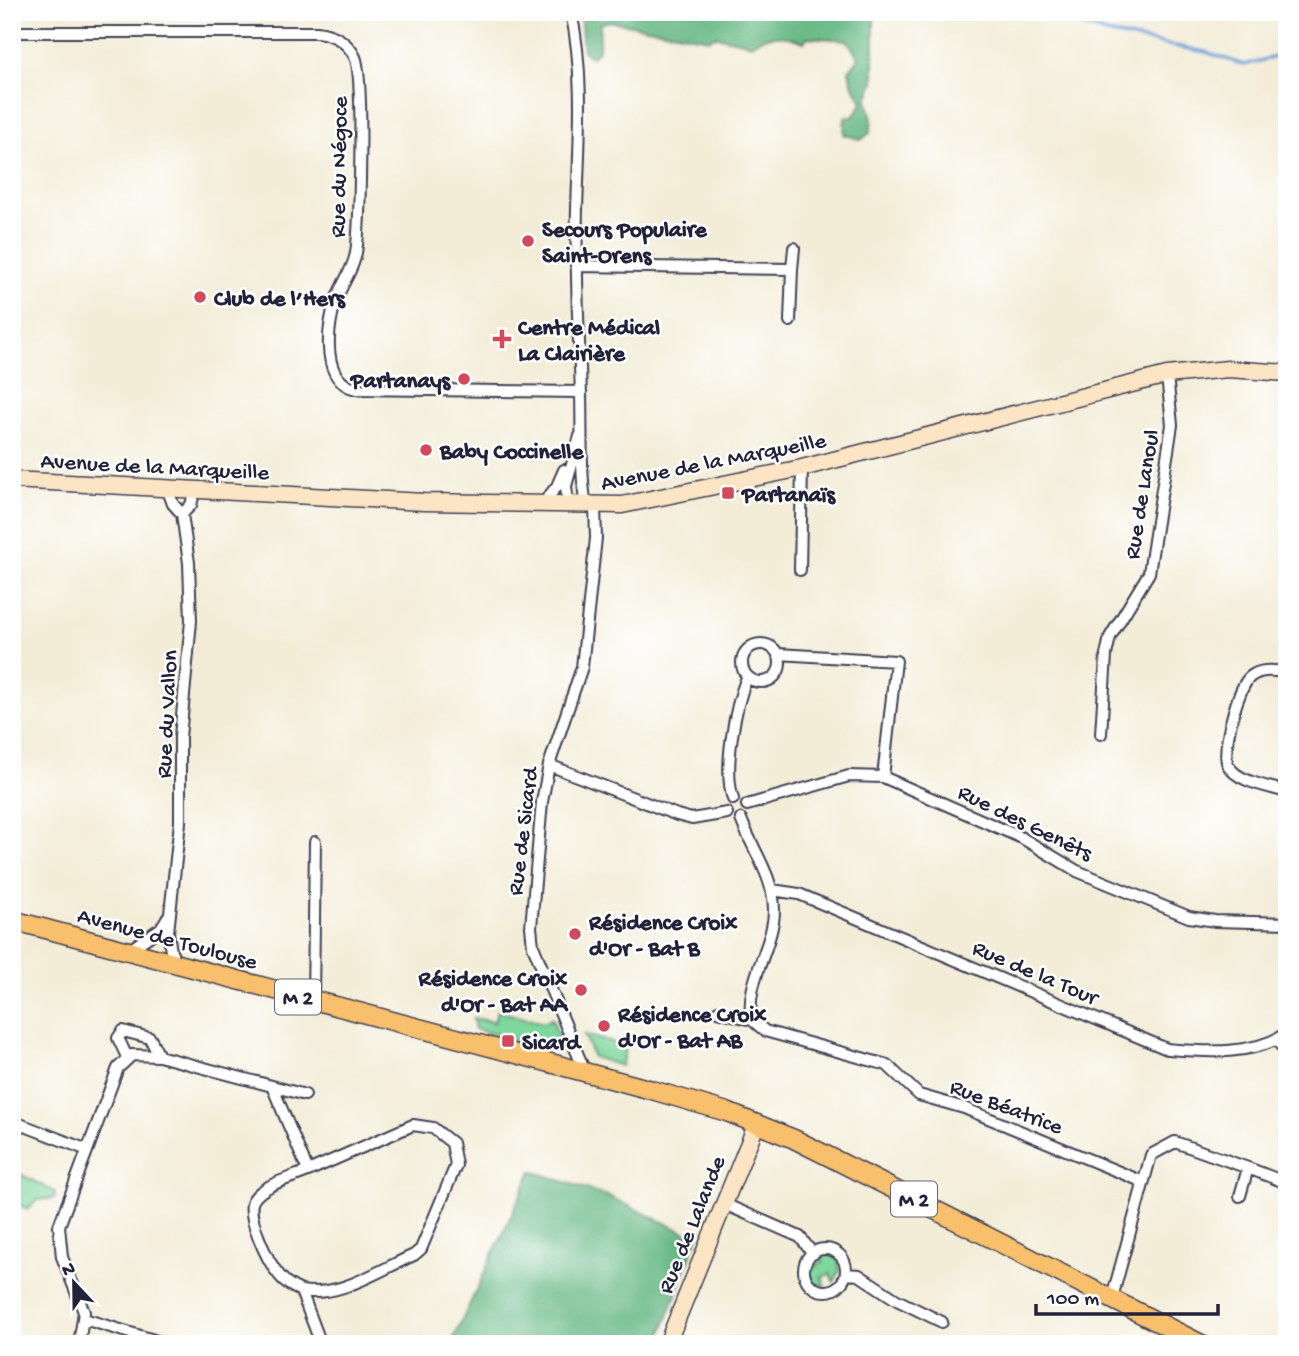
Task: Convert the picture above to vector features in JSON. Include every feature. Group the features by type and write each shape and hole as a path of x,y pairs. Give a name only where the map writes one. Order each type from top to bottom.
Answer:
{"main road":[{"name":"Avenue de Toulouse","path":"12,920 585,1072 757,1123"},
{"name":"M 2","path":"757,1123 1202,1344"}],"street":[{"name":"Rue de Sicard","path":"571,12 577,41 580,92 576,266 582,483 596,538 582,667 549,765 541,802 533,893 533,946 585,1072"},
{"name":"Rue du Négoce","path":"12,32 317,32 336,37 351,49 360,78 357,243 354,262 338,294 333,317 331,363 336,379 357,389 581,392"},
{"path":"790,321 794,248"},
{"path":"576,266 792,269"},
{"name":"Avenue de la Marqueille","path":"12,480 436,503 590,507 622,505 802,468 1167,375 1227,369 1287,373"},
{"name":"Rue de Lanoul","path":"1101,734 1106,655 1110,637 1149,573 1172,425 1167,375"},
{"path":"568,506 566,486 582,430"},
{"path":"542,505 557,486 577,446"},
{"path":"800,570 802,468"},
{"name":"Rue du Vallon","path":"167,488 173,504 182,514 189,563 191,621 180,737 180,822 169,917 169,944 177,965"},
{"path":"182,514 191,505 195,490"},
{"path":"727,813 728,804 733,799 731,770 737,701 747,677 742,660 748,648 761,644 778,654 896,661 883,778"},
{"path":"747,677 760,682 772,679 779,670 778,654"},
{"path":"1287,672 1265,670 1250,677 1240,691 1227,749 1228,765 1238,776 1287,792"},
{"path":"549,765 677,815 692,819 727,813"},
{"name":"Rue des Genêts","path":"747,805 849,776 883,778 1022,838 1077,871 1189,917 1215,921 1287,923"},
{"path":"733,799 742,800 747,805 746,814 741,819"},
{"path":"727,813 732,818 741,819"},
{"path":"741,819 772,890 774,913 751,999 752,1020"},
{"path":"313,1001 315,842"},
{"name":"Rue de la Tour","path":"772,890 799,894 1167,1049 1233,1051 1282,1036"},
{"path":"128,951 161,928 169,917"},
{"name":"Rue Béatrice","path":"718,1011 752,1020 765,1031 887,1065 919,1095 964,1108 1142,1181"},
{"path":"127,1057 118,1038 118,1034 123,1031 150,1038 159,1056"},
{"path":"1282,1036 1287,1054"},
{"path":"79,1344 84,1319 82,1303 62,1256 59,1226 85,1149 118,1068 127,1057 140,1053 159,1056 305,1095"},
{"path":"272,1086 308,1171"},
{"path":"12,1121 85,1149"},
{"name":"Rue de Lalande","path":"667,1344 722,1203 757,1123"},
{"path":"413,1125 433,1128 444,1134 456,1153 456,1165 421,1249 336,1290 319,1294 301,1291 285,1282 273,1267 250,1208 263,1191 413,1125"},
{"path":"1112,1298 1151,1155 1175,1142 1287,1183"},
{"path":"1240,1196 1248,1168"},
{"path":"722,1203 800,1237 813,1254"},
{"path":"827,1249 838,1253 845,1262 846,1274 840,1284 830,1290 813,1287 805,1272 807,1260 813,1254 827,1249"},
{"path":"846,1274 859,1275 897,1300 942,1322"},
{"path":"301,1291 321,1344"},
{"path":"84,1319 167,1344"}],"green space":[{"path":"580,12 874,12 874,82 867,99 872,119 870,133 861,140 844,134 845,117 853,117 863,102 853,86 849,71 859,58 847,40 807,37 804,42 777,36 752,44 609,21 600,24 599,50 591,57 583,51"},
{"path":"497,1011 544,1023 552,1019 563,1049 559,1052 475,1029 473,1018 494,1022"},
{"path":"584,1035 626,1046 621,1066 593,1057"},
{"path":"532,1171 608,1196 697,1238 658,1344 451,1344"},
{"path":"12,1173 18,1173 55,1192 55,1198 37,1200 28,1209 12,1202"},
{"path":"826,1252 838,1259 840,1270 834,1282 830,1274 822,1277 825,1286 816,1284 807,1270 811,1259 816,1266 823,1261 818,1253"}],"waterway":[{"path":"1039,12 1106,33 1206,52 1244,65 1287,54"}],"place":[{"name":"Secours Populaire Saint-Orens","path":"528,241"},
{"name":"Club de l’Hers","path":"200,297"},
{"name":"Centre Médical La Clairière","path":"502,339"},
{"name":"Partanays","path":"464,379"},
{"name":"Baby Coccinelle","path":"426,450"},
{"name":"Partanaïs","path":"728,493"},
{"name":"Résidence Croix d'Or - Bat B","path":"575,934"},
{"name":"Résidence Croix d'Or - Bat AA","path":"581,990"},
{"name":"Résidence Croix d'Or - Bat AB","path":"604,1026"},
{"name":"Sicard","path":"508,1041"}]}
